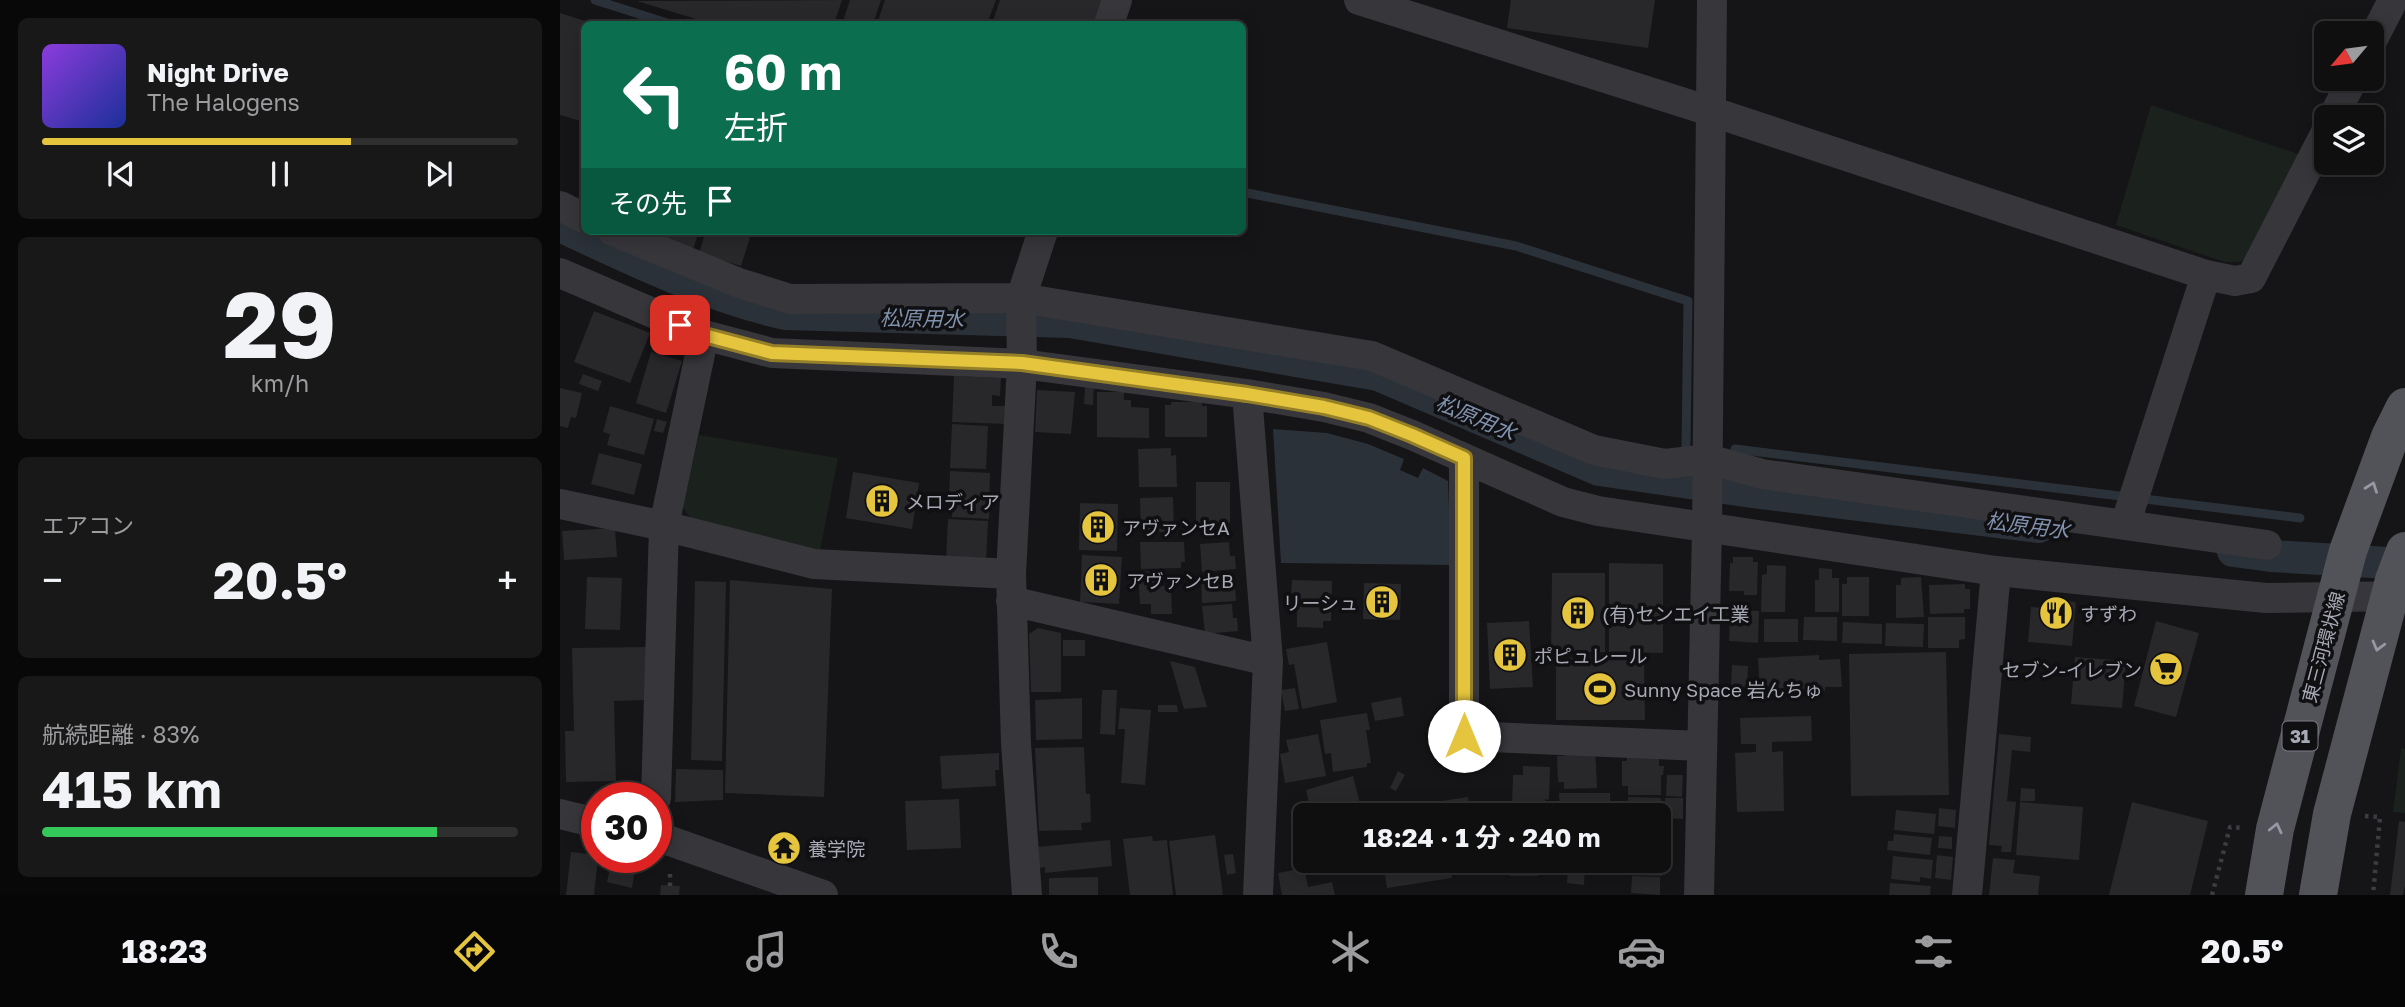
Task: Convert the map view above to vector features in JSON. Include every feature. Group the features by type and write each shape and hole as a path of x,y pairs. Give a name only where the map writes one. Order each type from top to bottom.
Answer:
{"main road":[{"name":"東三河環状線","path":"2264,895 2275,829 2342,575 2390,437 2405,407"},
{"path":"2318,895 2332,814 2400,575"}],"street":[{"path":"1110,21 1117,0"},
{"path":"1359,0 1713,112 2206,275 2235,281 2251,278 2314,155"},
{"path":"1699,895 1713,112 1712,0"},
{"path":"2382,21 2393,0"},
{"path":"560,206 581,216"},
{"path":"623,235 739,283 790,299 1022,326 1372,356 1594,450 1665,464 2130,507 2267,545"},
{"path":"1027,895 1016,744 1011,587 1022,326 1041,235"},
{"path":"560,273 704,335 772,353 1022,326 1247,394 1324,407 1369,418 1563,502 1598,511 1707,516 1996,571 2266,598 2342,575 2400,575"},
{"path":"2130,507 2206,275"},
{"path":"656,782 664,526 704,335"},
{"path":"1247,394 1268,661 1258,895"},
{"path":"1464,458 1464,736 1702,746"},
{"path":"560,504 664,526 814,564 1011,587 1268,661"},
{"path":"1967,895 1996,571"},
{"path":"561,818 581,821"},
{"path":"672,842 823,895"}],"path":[{"path":"2332,814 2381,817 2374,895"},
{"path":"2212,895 2230,827 2275,829"}],"shaded area":[{"path":"2151,105 2304,156 2251,258 2224,262 2116,225"},
{"path":"1273,429 1327,433 1368,444 1404,459 1400,470 1418,478 1423,468 1448,481 1451,565 1281,563"},
{"path":"699,435 838,458 820,551 691,520 683,507"},
{"path":"2401,748 2405,749 2405,813 2393,812"}],"building":[{"path":"842,0 835,21 702,21 637,1"},
{"path":"850,0 881,0 874,21 843,21"},
{"path":"885,0 996,0 988,21 878,21"},
{"path":"1000,0 1102,0 1095,21 993,21"},
{"path":"1511,0 1655,0 1648,48 1507,28"},
{"path":"560,13 585,21 581,21 581,121 560,115"},
{"path":"651,235 698,235 693,250"},
{"path":"705,235 751,235 741,266 699,253"},
{"path":"594,311 650,333 630,383 574,362"},
{"path":"651,352 682,361 666,413 636,403"},
{"path":"583,374 602,381 598,391 579,384"},
{"path":"954,376 1001,378 1000,396 992,395 992,406 1006,406 1006,424 952,422"},
{"path":"1085,386 1094,386 1093,405 1084,404"},
{"path":"560,388 582,393 576,418 571,417 568,428 560,426"},
{"path":"1037,390 1075,392 1071,434 1035,432"},
{"path":"1097,392 1124,392 1124,400 1131,400 1131,407 1149,408 1149,438 1097,437"},
{"path":"1171,402 1202,402 1202,406 1207,406 1207,437 1165,437 1165,405 1171,405"},
{"path":"610,406 654,419 644,455 607,445 610,434 603,432"},
{"path":"657,419 667,422 663,433 654,431"},
{"path":"952,424 988,426 986,469 950,468"},
{"path":"1171,448 1171,456 1176,455 1177,487 1139,487 1138,449"},
{"path":"599,453 642,464 634,495 591,484"},
{"path":"950,471 990,473 989,519 952,517"},
{"name":"メロディア","path":"853,472 919,483 912,529 846,518"},
{"path":"1196,482 1230,482 1230,523 1196,523"},
{"path":"1173,497 1174,532 1141,532 1140,498"},
{"name":"アヴァンセA","path":"1080,503 1118,504 1117,551 1079,550"},
{"path":"948,519 988,521 986,562 946,560"},
{"path":"615,528 617,557 564,560 562,531"},
{"path":"1140,542 1184,542 1185,562 1181,562 1181,568 1141,569"},
{"path":"1229,542 1230,556 1235,556 1236,569 1202,572 1200,544"},
{"name":"アヴァンセB","path":"1082,555 1122,557 1119,604 1080,602"},
{"path":"1733,557 1753,557 1753,562 1758,562 1757,595 1744,595 1744,591 1729,591 1730,563 1733,563"},
{"path":"1609,563 1663,564 1663,653 1609,652"},
{"path":"1767,565 1786,566 1785,612 1761,612 1762,575 1767,574"},
{"path":"1819,568 1832,569 1832,578 1839,578 1839,612 1815,612 1815,580 1819,580"},
{"path":"1138,571 1162,572 1162,586 1171,587 1172,614 1151,614 1151,604 1140,604"},
{"name":"(有)センエイ工業","path":"1552,573 1605,573 1605,652 1551,652"},
{"path":"1230,574 1231,587 1235,586 1236,601 1202,603 1201,576"},
{"path":"587,577 622,578 620,630 585,629"},
{"path":"1847,577 1869,577 1869,616 1842,616 1842,584 1847,584"},
{"path":"1921,577 1924,617 1896,618 1896,585 1901,585 1901,578"},
{"path":"730,580 832,589 824,797 725,793"},
{"path":"1292,580 1332,581 1331,621 1323,621 1323,628 1297,627 1297,598 1291,598"},
{"path":"695,581 726,582 722,761 691,760"},
{"name":"リーシュ","path":"1364,583 1401,584 1400,620 1363,619"},
{"path":"1965,584 1965,589 1970,589 1970,609 1964,609 1964,613 1930,614 1929,585"},
{"path":"2046,599 2076,602 2072,646 2028,642 2031,607 2045,608"},
{"path":"1232,604 1238,631 1205,634 1202,606"},
{"path":"1735,610 1759,611 1758,643 1729,641 1730,620 1734,620"},
{"path":"1804,617 1837,617 1837,641 1803,640"},
{"path":"1928,617 1965,617 1965,639 1959,640 1959,648 1928,648"},
{"path":"1764,619 1798,619 1798,642 1764,642"},
{"name":"ポピュレール","path":"1529,621 1533,687 1490,689 1487,623"},
{"name":"セブン-イレブン","path":"2156,621 2199,633 2176,717 2134,706"},
{"path":"1843,622 1882,624 1882,644 1842,643"},
{"path":"1886,623 1924,624 1923,647 1885,646"},
{"path":"1038,628 1061,633 1061,692 1031,692 1029,634"},
{"path":"1063,640 1085,640 1085,656 1063,656"},
{"path":"1327,642 1337,702 1302,709 1294,664 1289,665 1286,649"},
{"path":"646,647 647,700 614,701 616,781 566,782 565,731 574,731 572,648"},
{"path":"1946,652 1949,795 1851,796 1849,654"},
{"path":"1819,655 1819,660 1840,659 1842,687 1825,687 1825,691 1760,694 1758,658"},
{"name":"Sunny Space 岩んちゅ","path":"1644,657 1645,720 1556,720 1556,658"},
{"path":"2075,657 2126,661 2122,708 2071,704"},
{"path":"1170,661 1195,667 1207,707 1184,709"},
{"path":"1732,665 1748,666 1747,688 1731,687"},
{"path":"1295,688 1299,709 1285,711 1281,690"},
{"path":"1102,690 1117,690 1115,735 1100,734"},
{"path":"1401,697 1404,716 1375,721 1371,703"},
{"path":"1082,698 1082,739 1036,740 1035,700"},
{"path":"1158,705 1177,705 1178,712 1158,712"},
{"path":"1120,708 1151,710 1145,785 1121,783 1125,729 1118,729"},
{"path":"1367,713 1370,730 1366,730 1371,763 1367,763 1367,767 1333,772 1331,753 1325,754 1320,720"},
{"path":"1811,716 1812,741 1772,742 1772,752 1783,751 1784,811 1737,812 1735,753 1756,752 1756,744 1741,744 1740,718"},
{"path":"1318,734 1326,776 1285,783 1280,754 1289,752 1286,740"},
{"path":"1999,734 2031,737 2030,752 2012,750 2007,801 2016,802 2011,852 2001,852 2002,846 1989,845"},
{"path":"1595,746 1597,788 1564,789 1564,782 1558,782 1557,756 1565,756 1564,747"},
{"path":"1084,747 1086,794 1090,794 1091,822 1081,823 1082,830 1039,831 1035,748"},
{"path":"1627,748 1659,752 1659,766 1664,766 1661,795 1628,795 1628,786 1622,786 1622,761 1627,761"},
{"path":"999,753 999,770 995,770 996,786 942,789 940,756"},
{"path":"1523,766 1550,767 1549,800 1545,799 1545,803 1512,803 1513,775 1523,775"},
{"path":"676,769 723,770 723,800 675,802"},
{"path":"1398,771 1405,775 1396,791 1390,788"},
{"path":"1667,775 1683,775 1682,797 1666,796"},
{"path":"1353,776 1360,803 1309,803 1306,790"},
{"path":"2021,788 2035,789 2035,801 2020,801"},
{"path":"1559,793 1610,793 1610,803 1559,803"},
{"path":"1468,797 1469,803 1429,803"},
{"path":"1628,797 1661,798 1661,803 1628,803"},
{"path":"1665,798 1683,798 1683,819 1671,818 1671,803 1665,803"},
{"path":"959,799 961,848 907,850 905,801"},
{"path":"2020,802 2083,807 2079,860 2016,855"},
{"path":"2132,802 2208,821 2190,895 2109,895"},
{"path":"1939,808 1956,810 1955,828 1938,826"},
{"path":"1896,810 1936,814 1934,834 1894,830"},
{"path":"2399,821 2405,822 2405,886 2403,895 2390,895"},
{"path":"1894,834 1932,838 1930,855 1887,850 1888,841 1893,841"},
{"path":"1215,835 1223,895 1176,895 1169,841"},
{"path":"1152,836 1153,841 1167,840 1173,895 1130,895 1123,839"},
{"path":"1939,836 1952,837 1952,849 1938,848"},
{"path":"1110,840 1112,866 1045,873 1045,867 1039,868 1037,847"},
{"path":"571,852 581,853 581,873 596,873 594,895 566,895"},
{"path":"1233,854 1236,873 1227,875 1224,855"},
{"path":"1937,855 1953,857 1951,880 1935,878"},
{"path":"1893,856 1933,860 1931,879 1920,877 1920,882 1891,879"},
{"path":"1993,858 2015,860 2013,873 2040,876 2038,895 1989,895"},
{"path":"1293,870 1293,873 1305,873 1308,887 1332,882 1335,895 1282,895 1278,873"},
{"path":"609,873 634,873 632,888 607,882"},
{"path":"1385,873 1451,873 1452,878 1387,888"},
{"path":"1510,873 1538,873 1538,876 1510,876"},
{"path":"1568,873 1585,873 1584,885 1567,883"},
{"path":"1628,873 1662,873 1662,876"},
{"path":"1632,876 1660,877 1660,895 1631,893"},
{"path":"1098,877 1098,895 1049,895 1049,878"},
{"path":"1890,883 1931,886 1930,895 1889,895"},
{"path":"661,885 680,886 679,895 660,895"}],"waterway":[{"path":"595,0 661,21"},
{"path":"1246,193 1516,246 1688,301 1686,446"},
{"name":"松原用水","path":"560,226 699,287 785,314 1070,322 1378,375 1599,470 1752,492 2039,527"},
{"path":"1735,449 2300,518"},
{"name":"松原用水","path":"2233,551 2271,556 2405,564"}],"place":[{"name":"メロディア","path":"882,501"},
{"name":"アヴァンセA","path":"1098,527"},
{"name":"アヴァンセB","path":"1101,580"},
{"name":"リーシュ","path":"1382,602"},
{"name":"(有)センエイ工業","path":"1578,613"},
{"name":"すずわ","path":"2056,613"},
{"name":"ポピュレール","path":"1510,655"},
{"name":"セブン-イレブン","path":"2166,669"},
{"name":"Sunny Space 岩んちゅ","path":"1600,689"},
{"name":"養学院","path":"784,848"}],"route":[{"path":"680,325 704,335 772,353 1022,363 1324,407 1369,418 1464,458 1464,736"}]}
